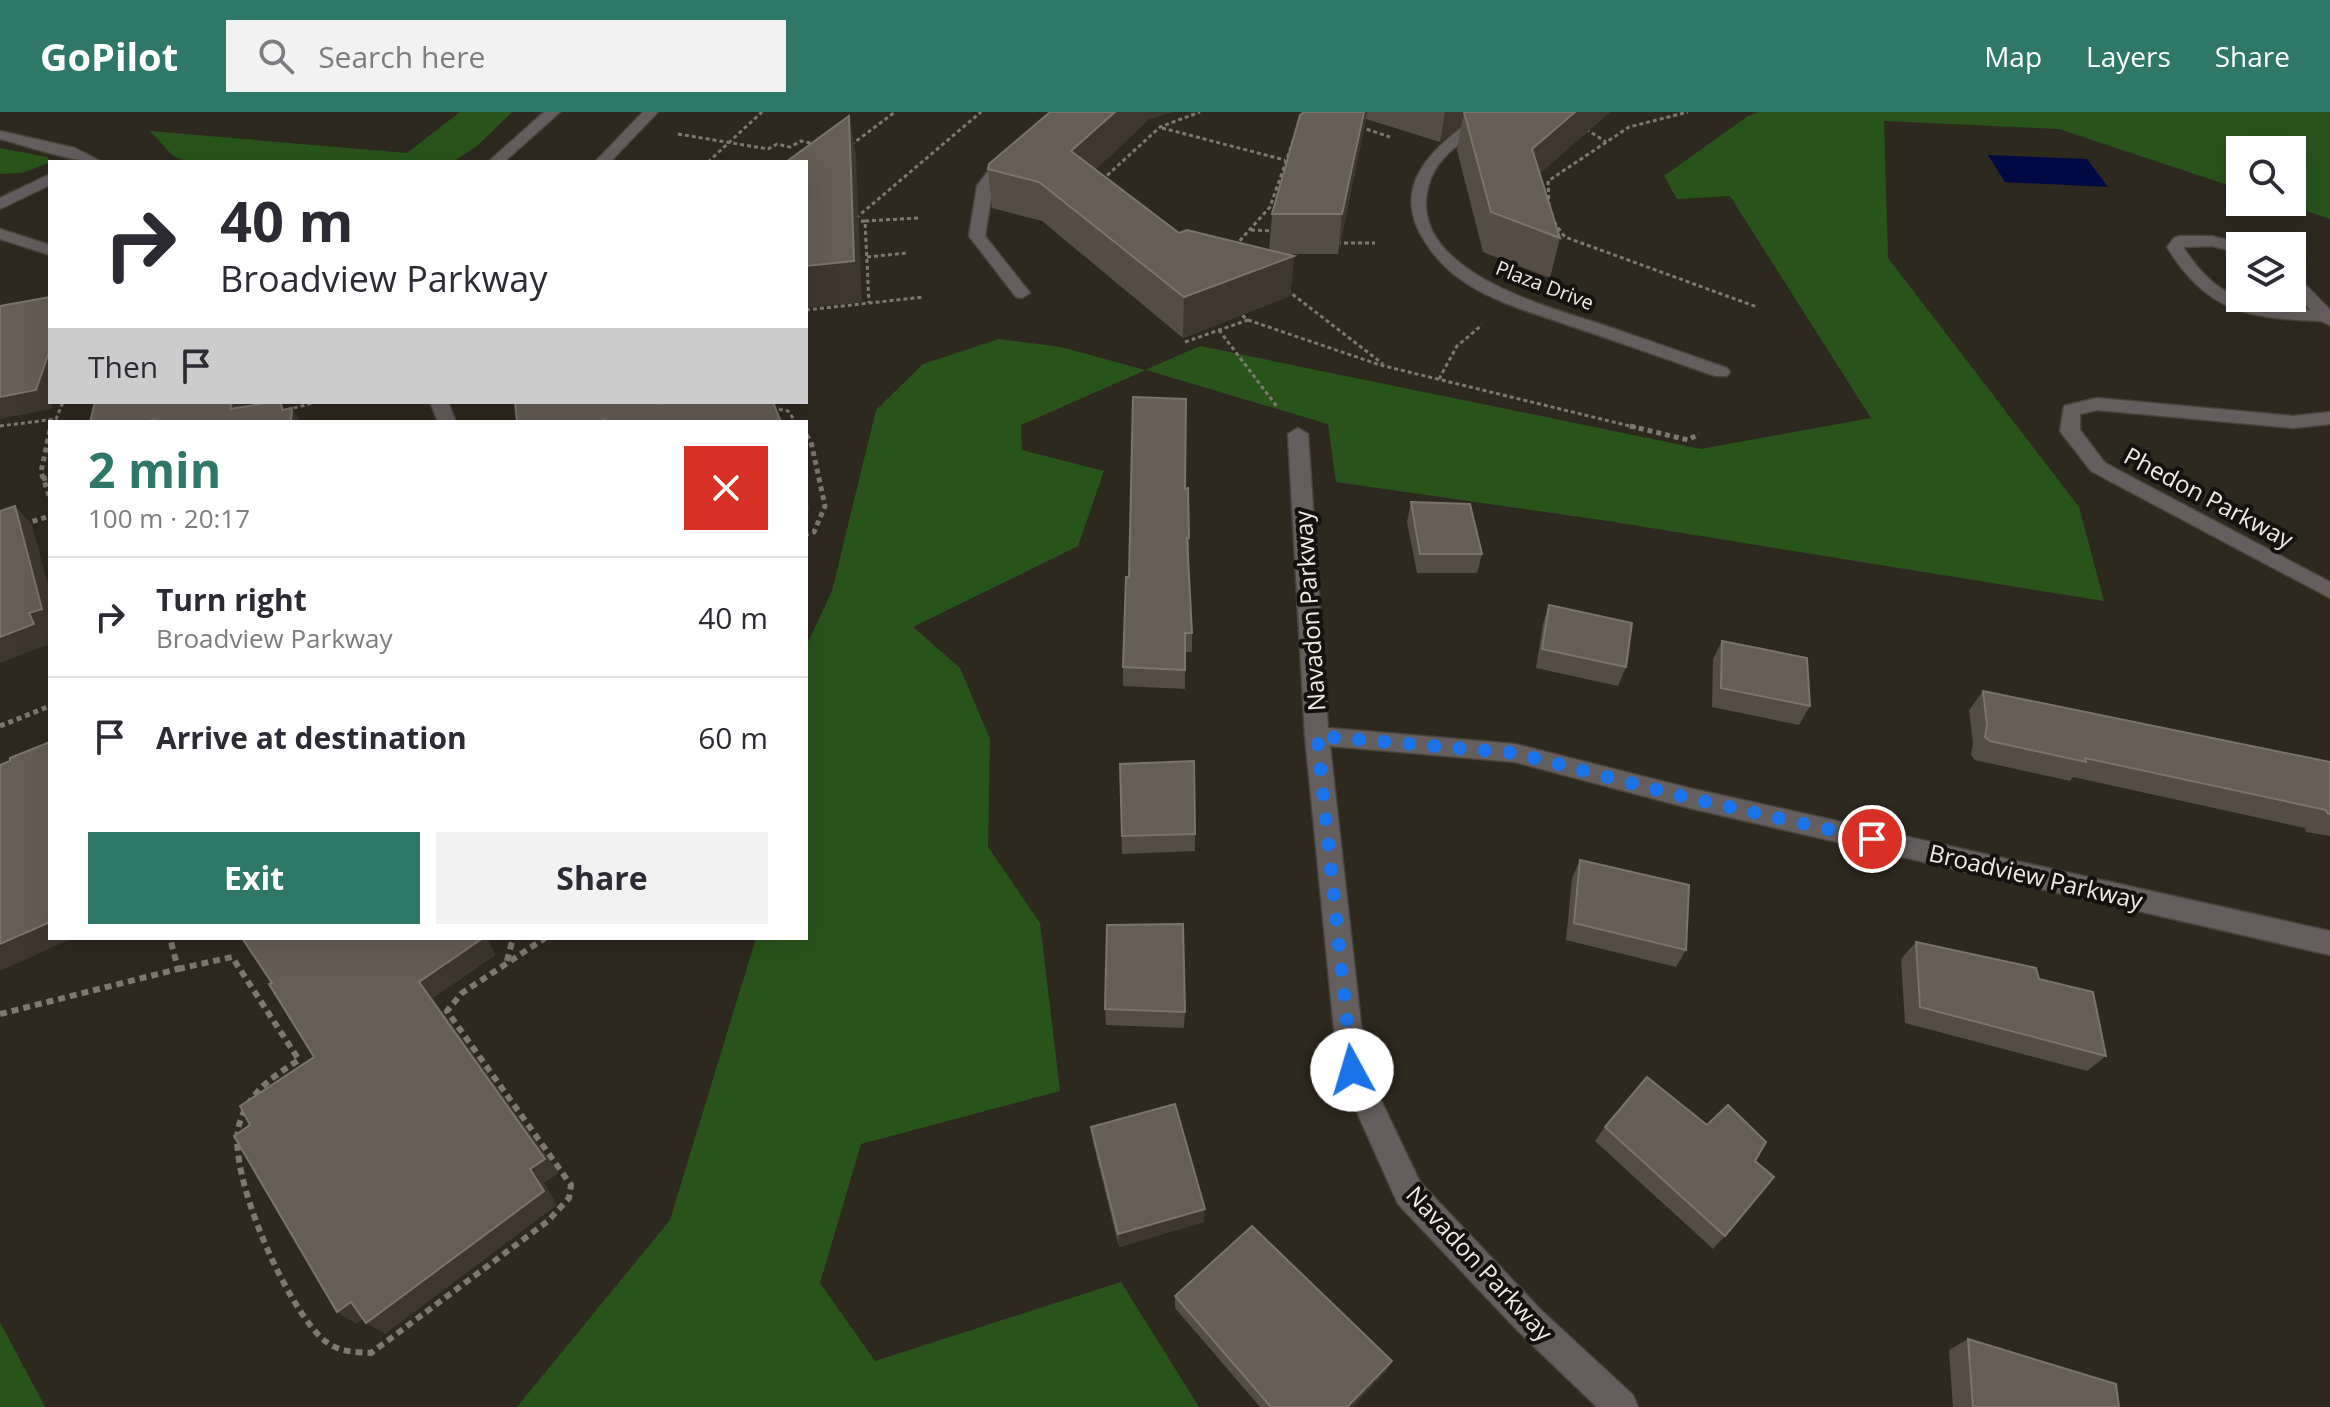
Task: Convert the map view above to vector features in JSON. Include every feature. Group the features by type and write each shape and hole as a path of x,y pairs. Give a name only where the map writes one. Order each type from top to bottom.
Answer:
{"street":[{"path":"497,160 553,112"},
{"path":"604,160 651,112"},
{"name":"Plaza Drive","path":"1494,112 1457,137 1432,163 1419,190 1419,211 1426,233 1446,258 1474,281 1512,299 1721,372"},
{"path":"0,135 39,143 89,160"},
{"path":"1016,144 985,186 977,236 1022,293"},
{"path":"0,204 48,180"},
{"path":"0,234 48,249"},
{"path":"2226,244 2212,241 2180,241 2175,247 2188,269 2212,293 2226,298"},
{"path":"2306,295 2328,318"},
{"path":"2280,312 2328,318"},
{"name":"Phedon Parkway","path":"2330,418 2293,422 2097,404 2071,410 2070,431 2098,467 2330,591"},
{"name":"Navadon Parkway","path":"1298,434 1317,736 1352,1070 1409,1193 1530,1321 1621,1407"},
{"name":"Broadview Parkway","path":"1317,736 1515,753 1689,798 2330,943"}],"path":[{"path":"710,160 762,112"},
{"path":"844,151 895,112"},
{"path":"918,218 853,222 981,112"},
{"path":"1096,185 1160,127 1200,112"},
{"path":"1684,112 1629,127 1548,181 1549,216 1565,237 1757,307"},
{"path":"1234,248 1270,207 1295,130 1302,124"},
{"path":"1355,126 1390,137"},
{"path":"1160,127 1285,160"},
{"path":"1584,127 1606,142"},
{"path":"669,133 768,149 777,144 790,147 801,141 815,144"},
{"path":"1536,174 1551,179"},
{"path":"865,221 869,303"},
{"path":"1250,230 1280,232"},
{"path":"1331,241 1341,245 1375,243"},
{"path":"867,257 907,253"},
{"path":"1281,285 1388,367"},
{"path":"808,310 924,297"},
{"path":"1439,379 1457,346 1512,299"},
{"path":"1236,310 1248,320 1388,367 1688,440 1699,434"},
{"path":"1185,342 1248,320"},
{"path":"1219,330 1298,434"},
{"path":"273,414 309,404"},
{"path":"759,405 788,411 795,420"},
{"path":"0,426 48,421"},
{"path":"808,438 825,506 814,532 808,534"},
{"path":"48,442 42,479 48,493"},
{"path":"42,479 48,478"},
{"path":"12,528 48,517"},
{"path":"0,726 48,707"},
{"path":"171,940 178,969"},
{"path":"506,962 512,940"},
{"path":"434,1019 447,1011 462,993 542,940"},
{"path":"0,1014 232,957 299,1060 311,1066"},
{"path":"299,1060 260,1086 243,1111 234,1145 240,1189 264,1242 307,1322 337,1350 371,1353 548,1221 569,1198 571,1185 447,1011"}],"green space":[{"path":"460,112 512,112 478,145 456,160 184,160 173,156 150,131 407,153"},
{"path":"1759,112 2330,112 2330,219 2306,211 2306,136 2226,136 2226,184 2059,129 1884,121 1888,258 2079,507 2104,601 1608,521 1336,482 1328,424 1146,370 1021,425 1022,450 1104,471 1078,546 913,627 960,668 990,739 988,847 1040,923 1060,1091 861,1144 820,1283 875,1361 1121,1282 1199,1407 517,1407 670,1220 755,940 808,940 808,642 832,591 876,410 923,364 999,339 1061,347 1145,370 1200,346 1701,449 1871,418 1730,196 1677,199 1664,176 1748,116"},
{"path":"0,148 49,160 22,173 0,174"},
{"path":"0,1322 45,1407 0,1407"}],"shaded area":[{"path":"1988,155 2087,159 2108,187 2005,182"}],"building":[{"path":"1050,112 1115,112 1071,151 1179,233 1187,230 1294,256 1184,297 1039,182 988,169 989,164"},
{"path":"1304,112 1364,112 1342,214 1272,214 1300,115"},
{"path":"1464,112 1575,112 1532,149 1560,238 1491,212"},
{"path":"849,116 854,261 808,266 808,160 789,160"},
{"path":"48,297 48,355 36,390 0,397 0,306"},
{"path":"1133,397 1186,399 1185,489 1188,488 1192,633 1185,633 1185,670 1123,667 1126,577 1129,577"},
{"path":"94,404 231,404 230,409 281,404 282,410 292,408 291,420 90,420"},
{"path":"515,404 774,404 780,420 605,420 517,420"},
{"path":"1411,502 1470,504 1482,554 1420,554"},
{"path":"15,506 42,609 29,613 34,624 0,637 0,511"},
{"path":"1549,605 1632,623 1626,667 1542,649"},
{"path":"1722,641 1807,658 1810,706 1721,688"},
{"path":"1983,691 2330,762 2330,814 2326,810 2085,758 2086,762 1990,741 1985,737 1987,725"},
{"path":"48,743 48,923 0,944 0,765 10,761 10,758"},
{"path":"1194,761 1195,834 1122,836 1120,764"},
{"path":"1580,860 1689,885 1686,950 1574,923"},
{"path":"1183,924 1185,1012 1105,1009 1107,925"},
{"path":"243,940 480,940 419,982 545,1159 530,1169 544,1191 366,1323 351,1302 337,1312 234,1136 250,1125 240,1106 314,1057 269,984 272,983"},
{"path":"1916,942 2036,968 2039,979 2093,992 2106,1056 1920,1007"},
{"path":"1647,1077 1707,1125 1728,1105 1766,1142 1755,1161 1774,1177 1725,1236 1605,1127"},
{"path":"1175,1104 1205,1209 1118,1234 1091,1127"},
{"path":"1252,1226 1392,1361 1347,1407 1271,1407 1175,1296"},
{"path":"1968,1339 2116,1384 2119,1407 1973,1407"}],"route":[{"path":"1352,1070 1317,736 1515,753 1689,798 1872,839"}]}
